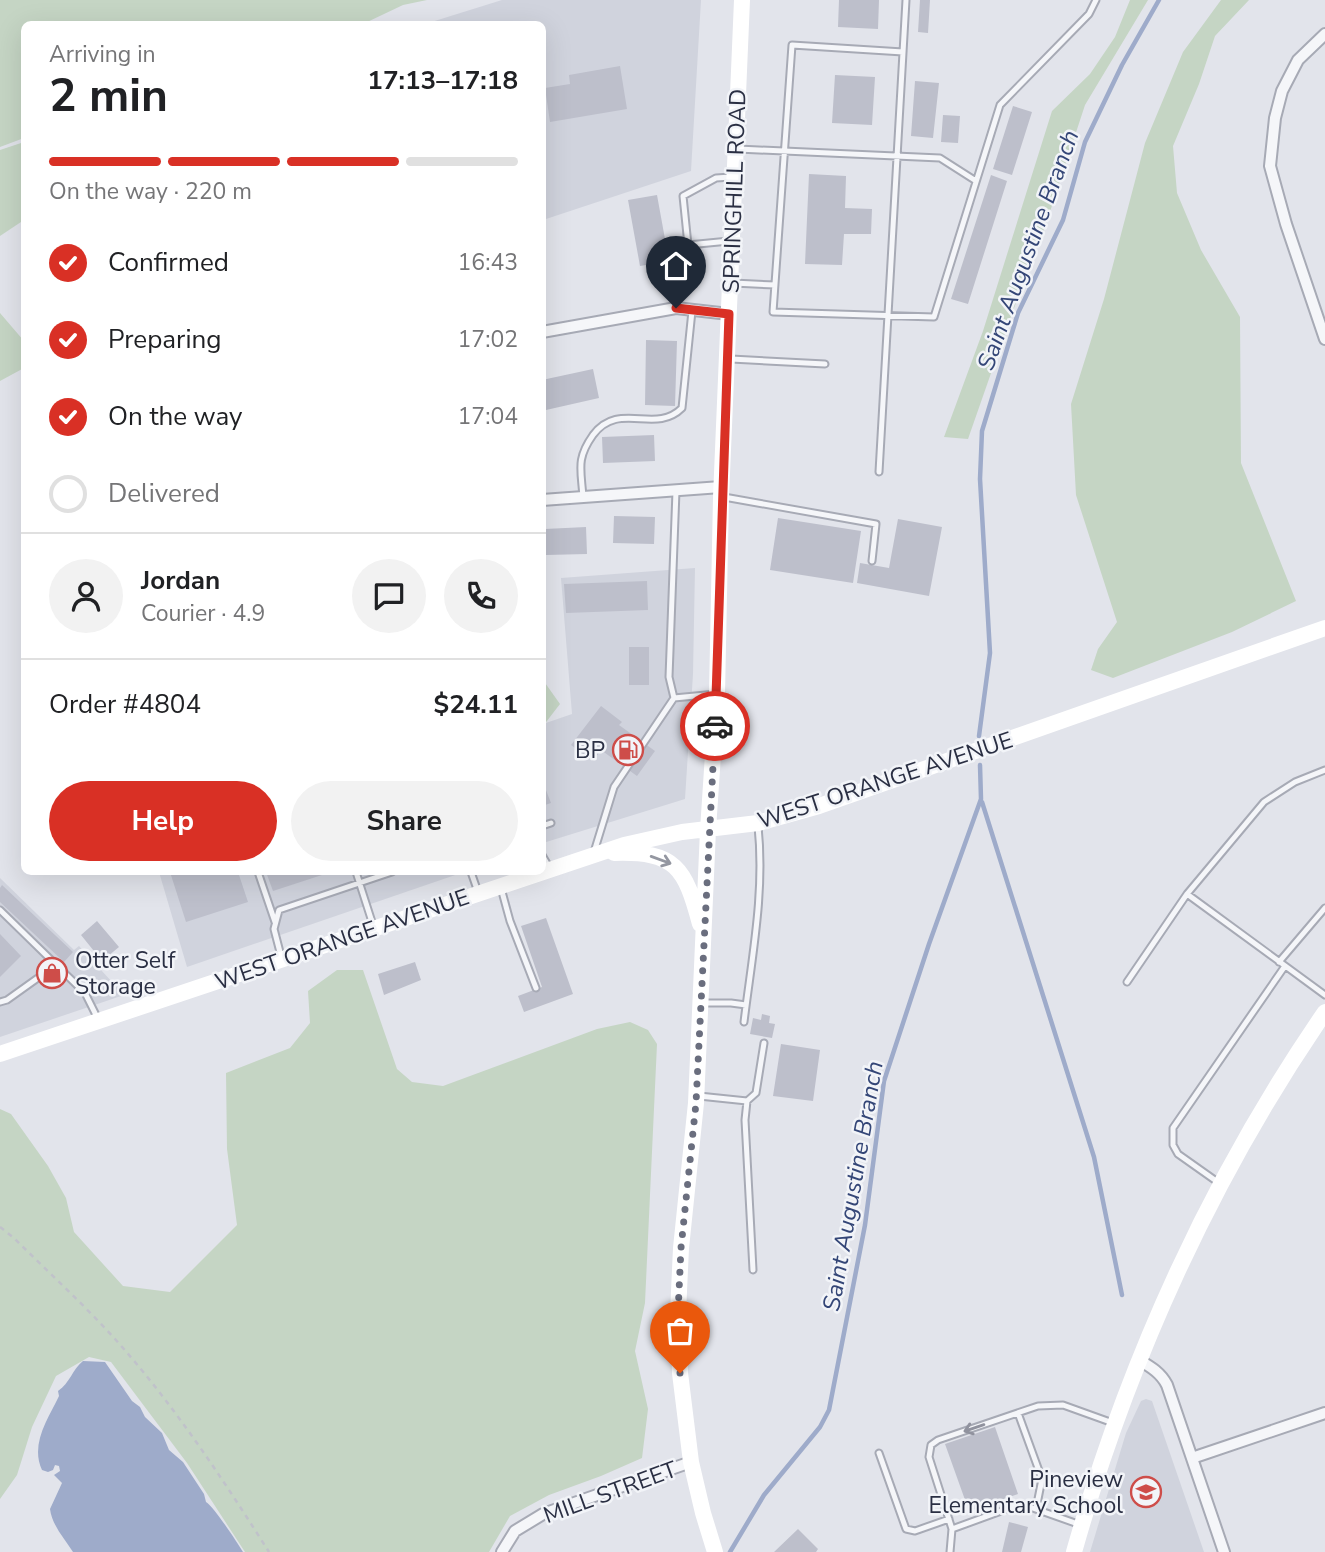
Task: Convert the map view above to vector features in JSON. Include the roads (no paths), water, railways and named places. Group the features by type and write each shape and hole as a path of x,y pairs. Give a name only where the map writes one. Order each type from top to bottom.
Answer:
{"main road":[{"name":"SPRINGHILL ROAD","path":"715,1552 691,1462 680,1373 678,1313 681,1248 696,1095 717,694 721,492 741,0"},
{"name":"WEST ORANGE AVENUE","path":"547,862 593,855 651,838 758,823 819,806 1325,628"},
{"path":"593,855 643,854 666,860 677,867 689,890 703,937"},
{"name":"WEST ORANGE AVENUE","path":"0,1054 479,894 522,875"},
{"path":"1074,1552 1115,1423 1164,1300 1222,1185 1277,1085 1325,1012"}],"street":[{"path":"1325,34 1298,60 1282,91 1275,118 1270,166 1286,224 1325,338"},
{"path":"546,331 655,311 692,309 729,314"},
{"path":"546,500 676,491 721,492"},
{"path":"1139,1360 1163,1378 1224,1552"},
{"path":"1192,1458 1325,1413"},
{"name":"MILL STREET","path":"502,1552 515,1531 543,1514 691,1462"}],"lane":[{"path":"879,472 906,0"},
{"path":"903,52 792,45 773,312 934,317 1000,104 1089,14 1096,0"},
{"path":"736,149 940,158 976,180"},
{"path":"732,241 688,245 683,196 716,178 734,177"},
{"path":"730,282 775,285"},
{"path":"583,497 580,461 583,448 601,424 612,418 662,419 675,415 682,408 692,309"},
{"path":"727,359 825,364"},
{"path":"593,855 614,787 674,698 669,677 676,491"},
{"path":"721,492 876,524 872,561"},
{"path":"674,698 717,694"},
{"path":"1127,982 1187,894 1264,802 1294,782 1325,770"},
{"path":"546,825 551,823"},
{"path":"744,1022 759,908 758,823"},
{"path":"259,875 275,923"},
{"path":"357,875 374,929"},
{"path":"282,960 274,929 279,910 383,875"},
{"path":"472,875 479,894"},
{"path":"500,886 510,921 536,988"},
{"path":"1187,894 1325,995"},
{"path":"1279,962 1325,908"},
{"path":"0,910 85,993 99,1021"},
{"path":"0,1002 7,1000 56,965"},
{"path":"1222,1185 1178,1154 1172,1145 1173,1128 1285,966"},
{"path":"701,1003 746,1005"},
{"path":"696,1095 747,1101 756,1094 764,1043"},
{"path":"747,1101 745,1120 753,1270"},
{"path":"950,1552 952,1529 929,1457 931,1446 938,1440 1038,1406 1063,1405 1115,1423"},
{"path":"1018,1413 1042,1479 1036,1509"},
{"path":"879,1453 906,1529 915,1531 949,1519"},
{"path":"952,1529 1015,1506 1036,1509 1081,1525"}],"water":[{"path":"83,1361 105,1362 132,1401 162,1433 169,1450 183,1462 204,1494 206,1502 220,1517 243,1552 73,1552 56,1526 50,1509 62,1483 54,1475 60,1471 59,1466 55,1465 53,1470 48,1472 42,1470 38,1451 42,1432 59,1396 58,1391"}],"waterway":[{"name":"Saint Augustine Branch","path":"979,736 990,653 980,479 982,431 1018,313 1063,220 1085,142 1122,65 1159,0"},
{"name":"Saint Augustine Branch","path":"730,1552 764,1495 820,1427 829,1410 865,1225 884,1081 981,799 980,765"},
{"path":"982,802 1094,1157 1122,1295"}],"place":[{"name":"BP","path":"628,750"},
{"name":"Otter Self Storage","path":"52,973"},
{"name":"Pineview Elementary School","path":"1146,1492"}]}
